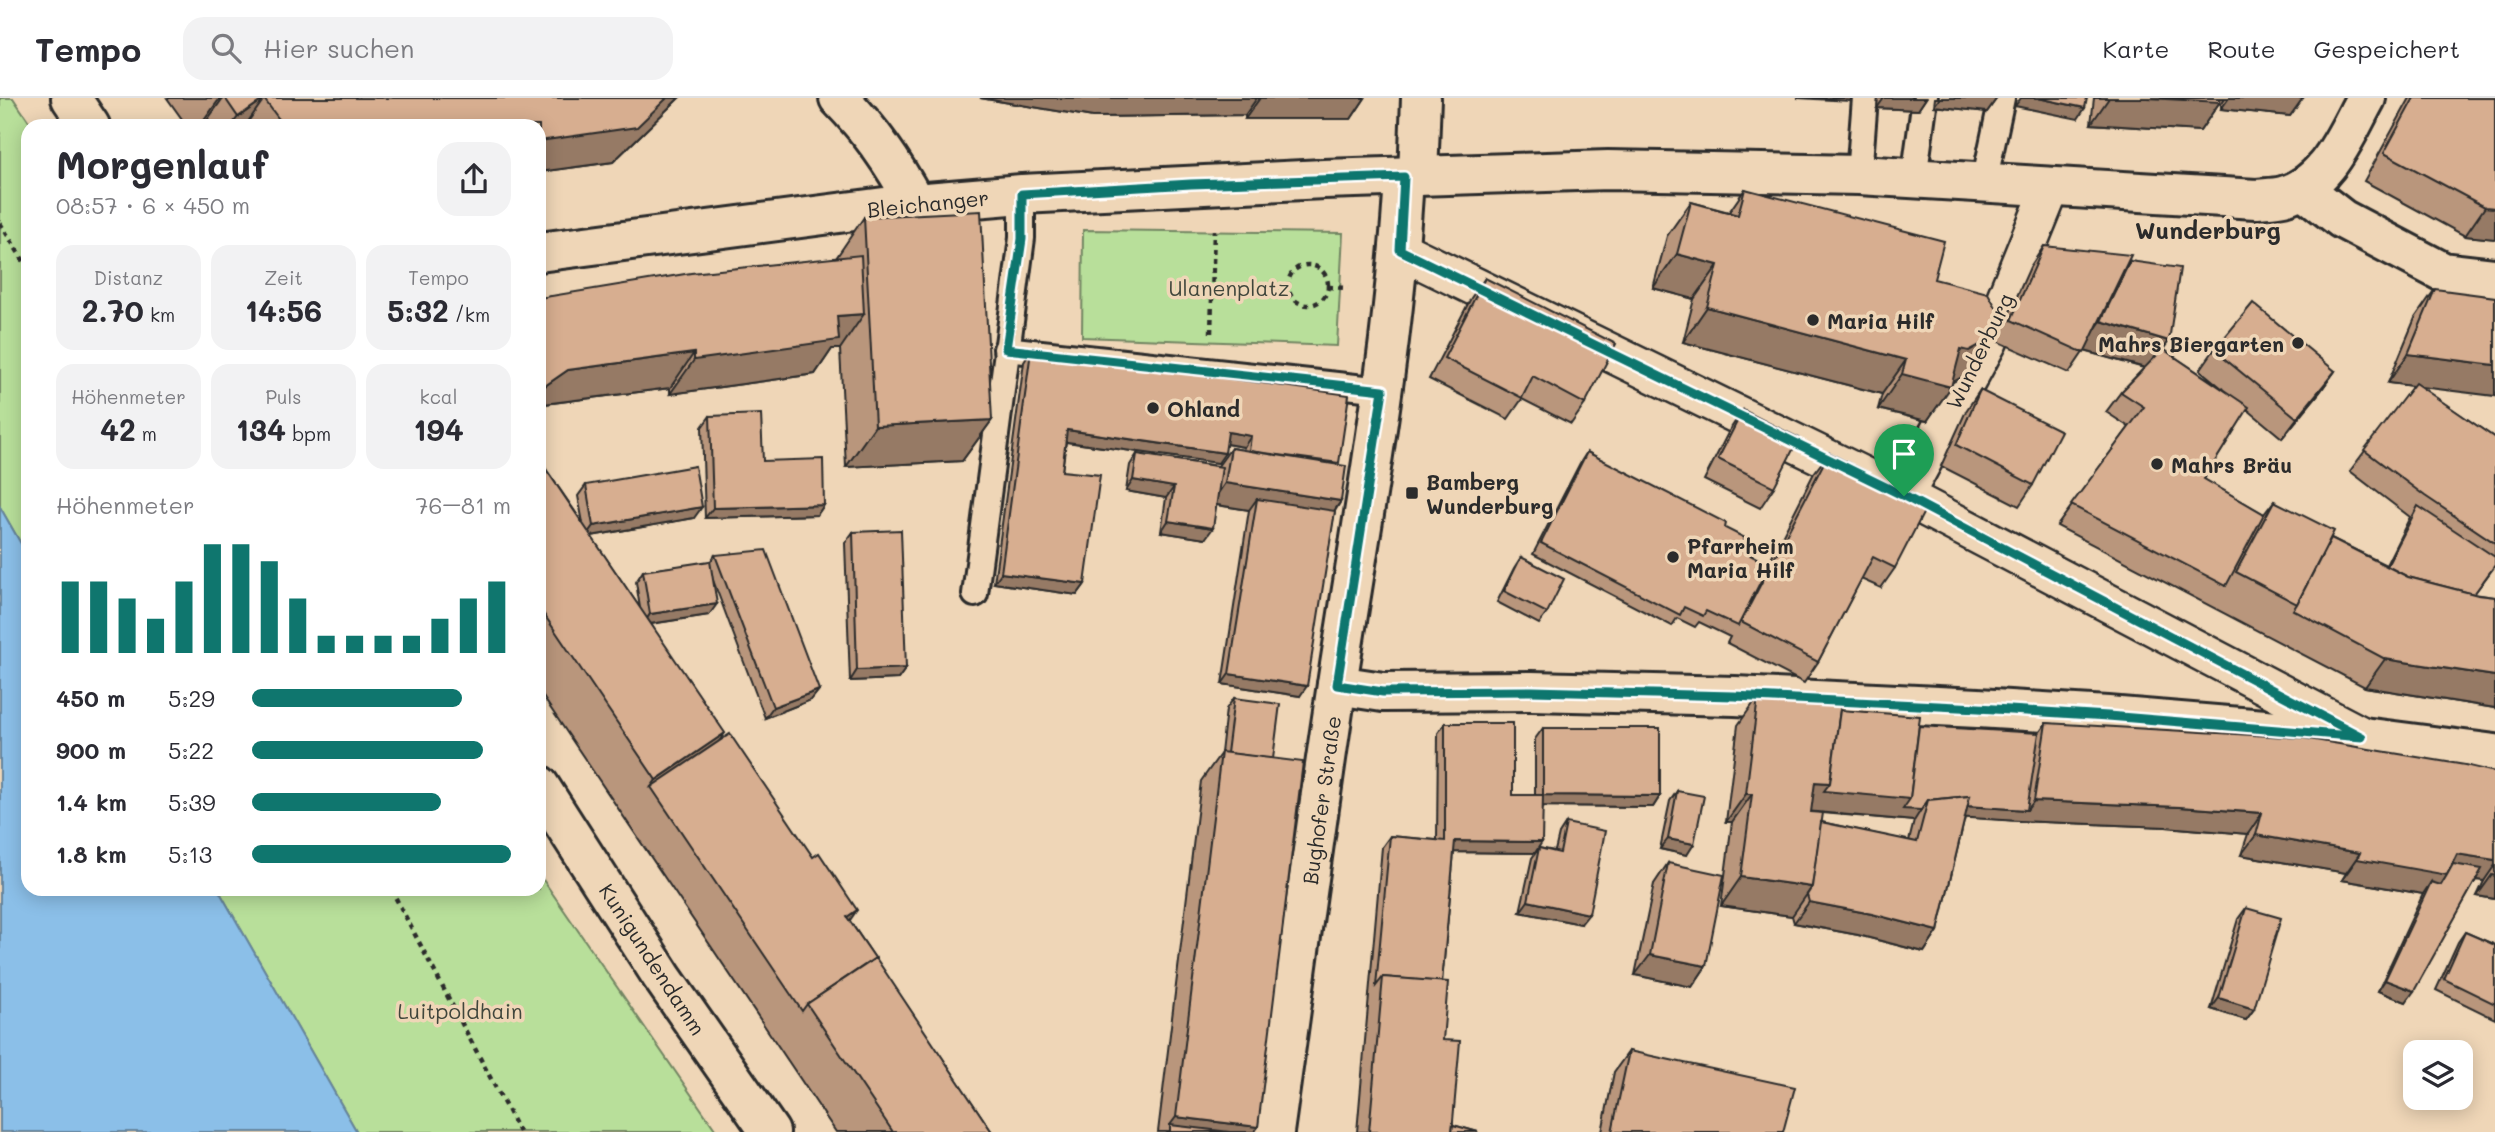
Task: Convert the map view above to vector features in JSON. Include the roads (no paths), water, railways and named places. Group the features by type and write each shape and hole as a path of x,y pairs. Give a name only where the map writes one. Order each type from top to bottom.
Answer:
{"street":[{"path":"71,98 85,119"},
{"path":"839,98 866,126 887,154 915,202"},
{"name":"Bughofer Straße","path":"1274,1132 1337,685 1383,390 1421,98"},
{"path":"1411,176 1608,170 1859,176 2256,200 2283,196 2302,188 2328,166 2366,98"},
{"name":"Bleichanger","path":"546,250 915,202 1215,183 1411,176"},
{"name":"Wunderburg","path":"1904,496 1988,342 2051,187"},
{"path":"2302,188 2342,219 2443,272 2495,278"},
{"path":"1400,250 1904,496 2362,737"},
{"path":"1337,685 1383,692 1532,691 1785,699 2108,716 2362,737 2495,754"},
{"name":"Kunigundendamm","path":"546,796 663,977 770,1132"}],"lane":[{"path":"1859,176 1866,98"},
{"path":"1914,179 1925,98"},
{"path":"1984,183 2002,98"},
{"path":"975,594 1022,239 1022,194"},
{"path":"1006,349 1383,390"}],"water":[{"path":"0,507 21,544 21,896 222,896 357,1132 0,1132"}],"place":[{"name":"Maria Hilf","path":"1813,320"},
{"name":"Mahrs Biergarten","path":"2298,343"},
{"name":"Ohland","path":"1153,408"},
{"name":"Mahrs Bräu","path":"2157,464"},
{"name":"Bamberg Wunderburg","path":"1412,493"},
{"name":"Pfarrheim Maria Hilf","path":"1673,557"}],"district":[{"name":"Wunderburg","path":"2208,229"}],"park label":[{"name":"Ulanenplatz","path":"1229,287"},
{"name":"Luitpoldhain","path":"460,1010"}]}
